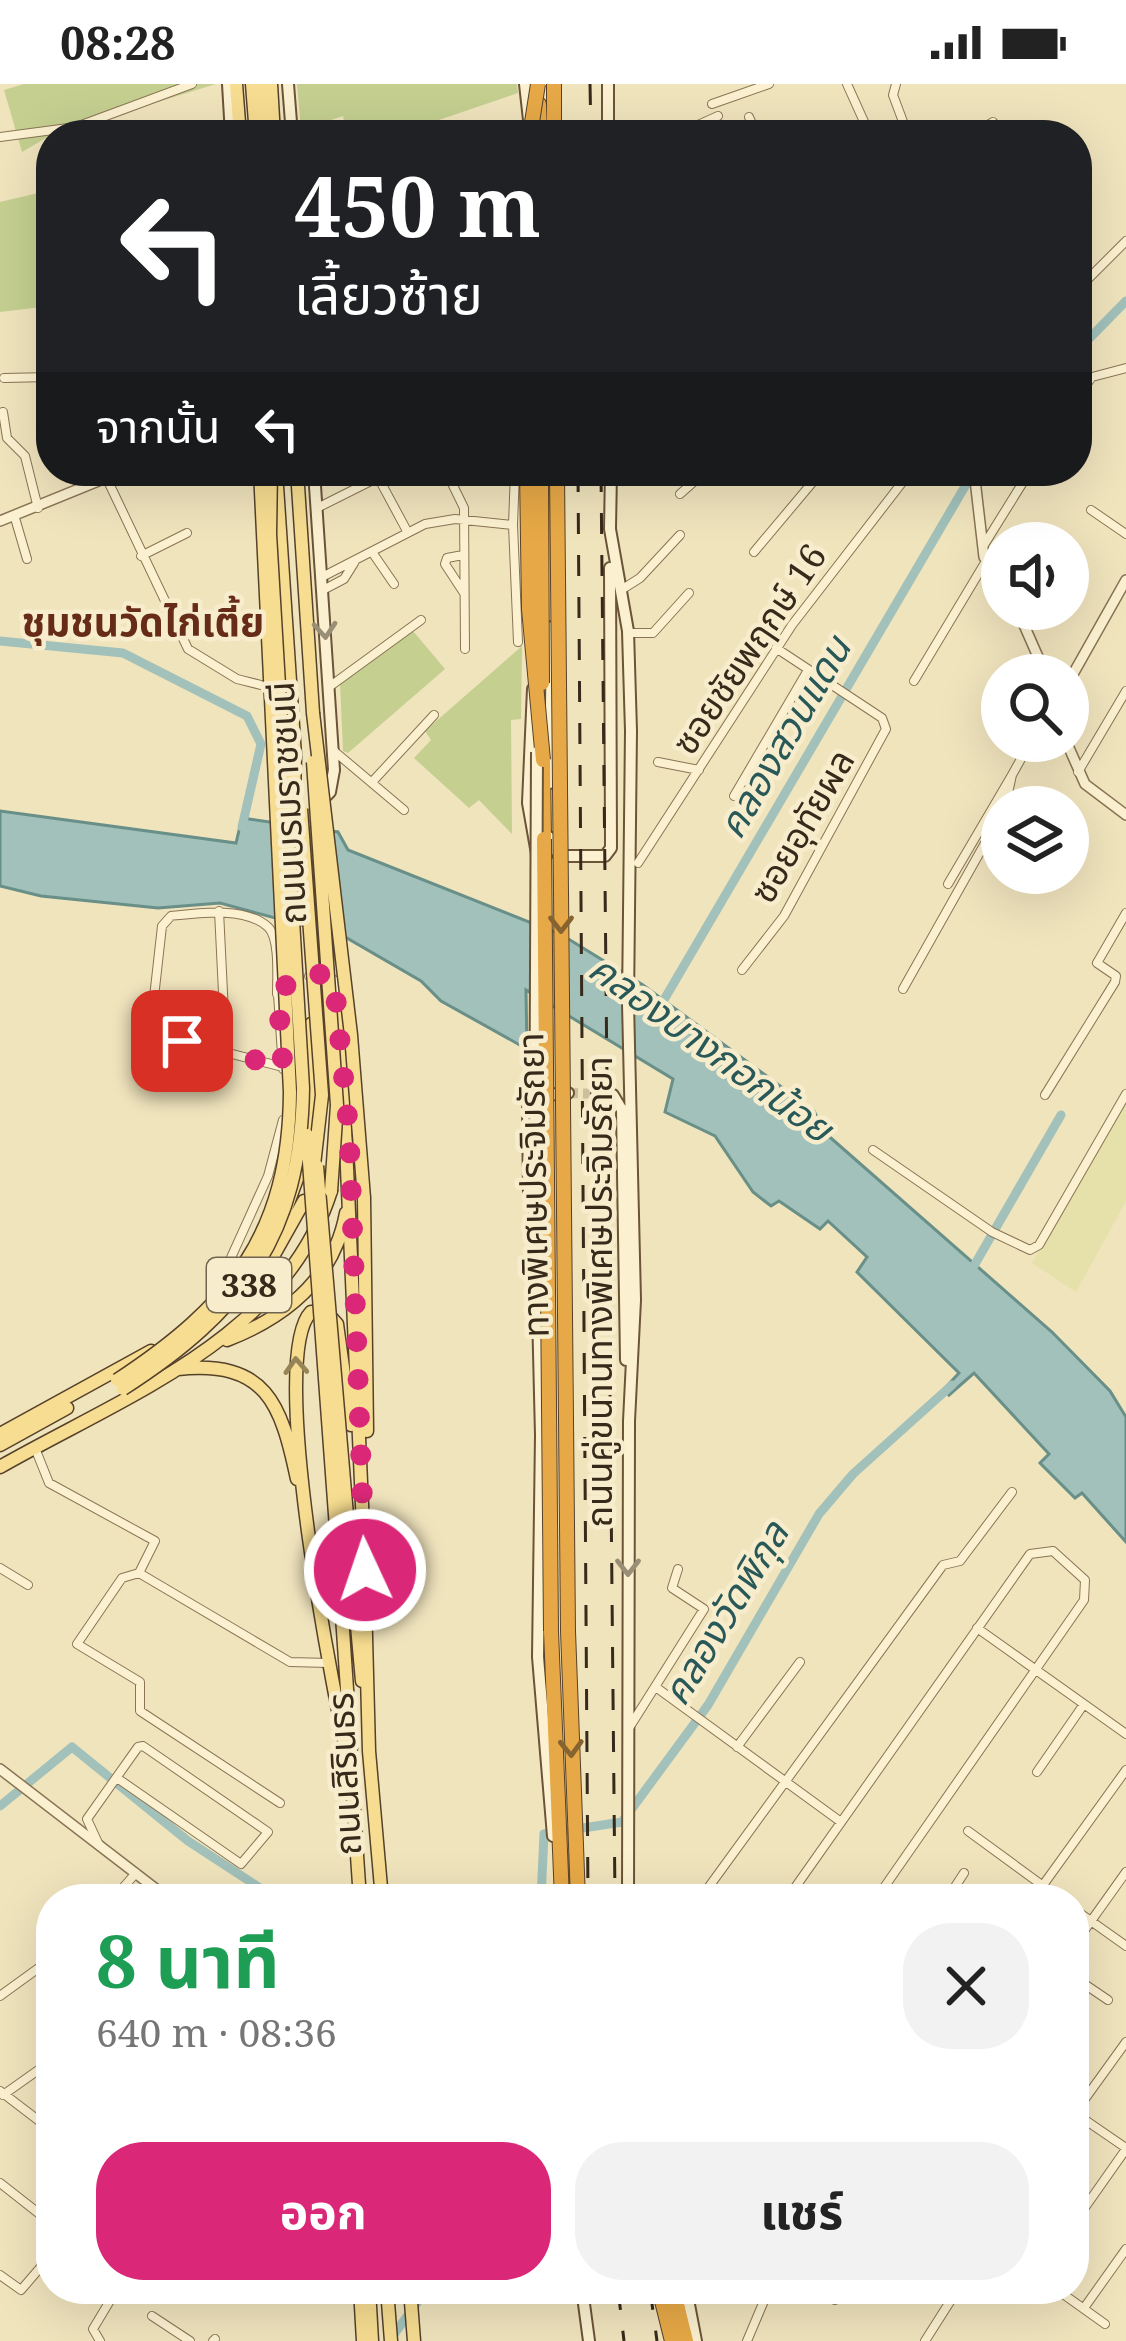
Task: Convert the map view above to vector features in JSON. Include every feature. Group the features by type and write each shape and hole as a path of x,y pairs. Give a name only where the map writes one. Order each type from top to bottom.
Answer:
{"highway":[{"path":"535,120 539,84"},
{"path":"554,84 554,120"},
{"path":"527,486 529,609 542,760"},
{"name":"ทางพิเศษประจิมรัถยา","path":"548,486 542,760 551,1631 559,1884"},
{"name":"ทางพิเศษประจิมรัถยา","path":"548,486 568,1631 577,1884"},
{"path":"668,2304 674,2341"},
{"path":"673,2304 691,2341"}],"main road":[{"path":"232,84 234,120"},
{"path":"249,84 260,118"},
{"path":"249,84 252,120"},
{"path":"260,118 271,84"},
{"path":"271,84 273,120"},
{"path":"288,84 291,120"},
{"path":"525,84 531,120"},
{"path":"608,84 608,120"},
{"path":"256,486 271,790 277,804 310,808 330,792 334,770 317,508 310,486"},
{"path":"0,1445 117,1380 193,1328 246,1265 277,1199 287,1153 290,1092 258,486"},
{"path":"274,486 293,987 303,1088 314,1135 369,1750"},
{"name":"ถนนบรมราชชนนี","path":"0,1434 166,1342 260,1274 304,1201 319,1140 322,1095 275,486"},
{"name":"ถนนบรมราชชนนี","path":"0,1462 35,1447 212,1346 284,1283 316,1232 331,1192 337,1105 314,811 305,486"},
{"path":"548,486 549,833 550,846 559,856 605,856 611,848 610,529"},
{"name":"ถนนคู่ขนานทางพิเศษประจิมรัถยา","path":"548,486 547,596 537,707 538,1658 558,1884"},
{"name":"ถนนคู่ขนานทางพิเศษประจิมรัถยา","path":"610,486 610,529 628,633 632,731 628,1004 634,1198 628,1884"},
{"path":"255,494 281,545"},
{"path":"547,596 531,702 530,835 540,857 607,862 619,829 616,571"},
{"name":"ถนนสิรินธร","path":"314,713 351,1035 356,1196 349,1527 352,1772 359,1884"},
{"name":"ถนนสิรินธร","path":"295,756 293,847 310,1199 369,1719 381,1884"},
{"path":"166,1342 263,1242 295,1196 310,1143 311,1011 325,1002 340,1011 356,1196 337,1246 314,1285 263,1323 212,1346"},
{"path":"0,1462 182,1352 238,1297 260,1264 287,1204 298,1155 303,1088"},
{"path":"541,1435 532,1356 528,1108 537,1096 568,1094"},
{"path":"596,1094 613,1095 622,1110 629,1421"},
{"path":"303,1504 295,1341 306,1317 320,1311 332,1316 341,1339 349,1527"},
{"path":"172,1370 220,1367 247,1376 263,1388 284,1424 352,1772"},
{"path":"361,2304 363,2341"},
{"path":"370,2304 372,2341"},
{"path":"388,2304 391,2341"},
{"path":"411,2304 414,2341"},
{"path":"588,2304 592,2341"},
{"path":"687,2304 691,2341"}],"street":[{"path":"95,120 192,84"},
{"path":"712,104 769,84"},
{"path":"848,84 864,120"},
{"path":"896,84 893,95 902,120"},
{"path":"709,120 718,116"},
{"path":"0,137 36,132"},
{"path":"1092,275 1126,241"},
{"path":"1092,378 1126,368"},
{"path":"4,378 36,377"},
{"path":"3,412 7,438 25,456 38,508"},
{"path":"0,521 82,486"},
{"path":"105,486 188,649 237,679 265,686"},
{"path":"317,508 364,486"},
{"path":"383,486 407,531"},
{"path":"454,486 463,501 465,520 465,650"},
{"path":"514,486 518,642"},
{"path":"680,494 689,486"},
{"path":"754,552 809,486"},
{"name":"ซอยชัยพฤกษ์ 16","path":"638,863 776,647 899,486"},
{"path":"977,486 981,526"},
{"path":"998,522 1021,486"},
{"path":"1090,510 1126,534"},
{"path":"15,518 27,559"},
{"path":"322,584 407,531 442,520 513,525"},
{"path":"141,556 187,533"},
{"path":"621,590 640,578 680,536"},
{"path":"372,552 394,584"},
{"path":"463,555 447,558 445,564 465,594"},
{"path":"914,681 981,569"},
{"path":"1084,654 1126,580"},
{"path":"628,633 652,633 689,593"},
{"path":"329,687 421,620"},
{"name":"ซอยอุทัยผล","path":"742,970 784,916 884,737 882,718 776,647"},
{"name":"ซอยอุทัยผล","path":"734,796 808,670"},
{"path":"1077,774 1126,691"},
{"path":"373,781 434,715"},
{"path":"333,750 404,810"},
{"path":"658,762 698,770"},
{"path":"948,884 1020,762"},
{"path":"1073,762 1093,793 1126,815"},
{"path":"1010,786 1012,776"},
{"path":"903,989 981,851"},
{"path":"219,911 226,1054"},
{"path":"215,1293 276,1152 286,1098 276,964 270,928 219,911 171,916 162,926 151,1034 283,1067"},
{"path":"1045,1095 1115,982 1116,976 1097,963 1126,913"},
{"path":"276,964 294,977 329,976 340,1011"},
{"path":"278,994 294,977"},
{"path":"873,1150 1023,1249 1039,1245 1126,1094"},
{"path":"35,1447 49,1483 155,1541 139,1573"},
{"path":"711,1884 943,1564 960,1561 1012,1492"},
{"path":"798,1884 1036,1550 1052,1551 1080,1574 1088,1587 1084,1600 885,1884"},
{"path":"0,1568 28,1585"},
{"path":"628,1729 704,1609 671,1588 678,1569"},
{"path":"280,1803 140,1711 140,1682 77,1644 122,1578 139,1573 290,1662 328,1663"},
{"path":"977,1628 1126,1734"},
{"path":"737,1747 800,1662"},
{"path":"657,1688 841,1822"},
{"path":"1037,1772 1084,1704"},
{"path":"99,1845 86,1821 117,1778 143,1746 268,1832 241,1864 117,1778"},
{"path":"0,1769 150,1884"},
{"path":"1043,1884 1126,1770"},
{"path":"968,1831 1041,1884"},
{"path":"126,1884 136,1873"},
{"path":"957,1884 964,1874"},
{"path":"1089,1926 1125,1876"},
{"path":"1089,1920 1126,1946"},
{"path":"0,1996 36,1970"},
{"path":"1089,1987 1108,2000"},
{"path":"1089,2093 1126,2042"},
{"path":"36,2071 1,2094 36,2119"},
{"path":"1089,2123 1126,2148 1089,2201"},
{"path":"0,2183 36,2211"},
{"path":"1089,2301 1126,2249"},
{"path":"0,2275 21,2290 36,2272"},
{"path":"100,2341 93,2329 108,2304"},
{"path":"747,2341 763,2304"},
{"path":"925,2341 948,2304"},
{"path":"1078,2304 1105,2324"},
{"path":"1084,2308 1087,2304"},
{"path":"152,2316 190,2341"}],"shaded area":[{"path":"1126,1101 1126,1201 1076,1292 1032,1263"}],"green space":[{"path":"24,84 216,84 100,120 36,120 36,144 22,152 4,90"},
{"path":"297,84 517,84 518,93 439,120 344,120 343,116 300,120"},
{"path":"36,194 36,308 0,312 0,202"},
{"path":"413,631 445,669 348,753 343,751 340,683"},
{"path":"522,646 521,719 511,720 512,834 479,800 469,808 414,758 431,740 425,731"}],"water":[{"name":"คลองบางกอกน้อย","path":"0,811 236,843 242,818 338,832 348,850 562,935 643,985 814,1111 824,1132 1052,1332 1110,1391 1126,1417 1126,1542 1082,1493 1075,1498 1040,1463 1049,1454 974,1373 949,1395 944,1389 959,1373 857,1272 867,1257 828,1221 820,1229 779,1201 771,1206 753,1192 715,1136 665,1112 673,1079 526,990 527,1049 441,1001 421,981 345,937 220,903 158,908 41,896 0,886"}],"waterway":[{"name":"คลองสวนแดน","path":"1092,336 1126,301"},
{"name":"คลองสวนแดน","path":"658,1010 965,486"},
{"path":"0,641 123,653 247,716 261,744 242,827"},
{"path":"971,1271 1061,1115"},
{"name":"คลองวัดพิกุล","path":"542,1884 544,1834 622,1822 708,1705 819,1514 853,1474 952,1385"},
{"path":"0,1806 72,1747 188,1841 254,1884"},
{"name":"คลองวัดพิกุล","path":"392,2337 416,2304"}],"tunnel":[{"path":"568,1093 597,1094"}],"railway":[{"path":"590,84 591,120"},
{"path":"578,486 588,1884"},
{"path":"601,486 615,1884"},
{"path":"620,2304 624,2341"},
{"path":"652,2304 657,2341"}],"district":[{"name":"ชุมชนวัดไก่เตี้ย","path":"143,622"}],"route":[{"path":"182,1041 283,1067 278,994 294,977 321,974 334,980 337,988 349,1132 365,1570"}]}
